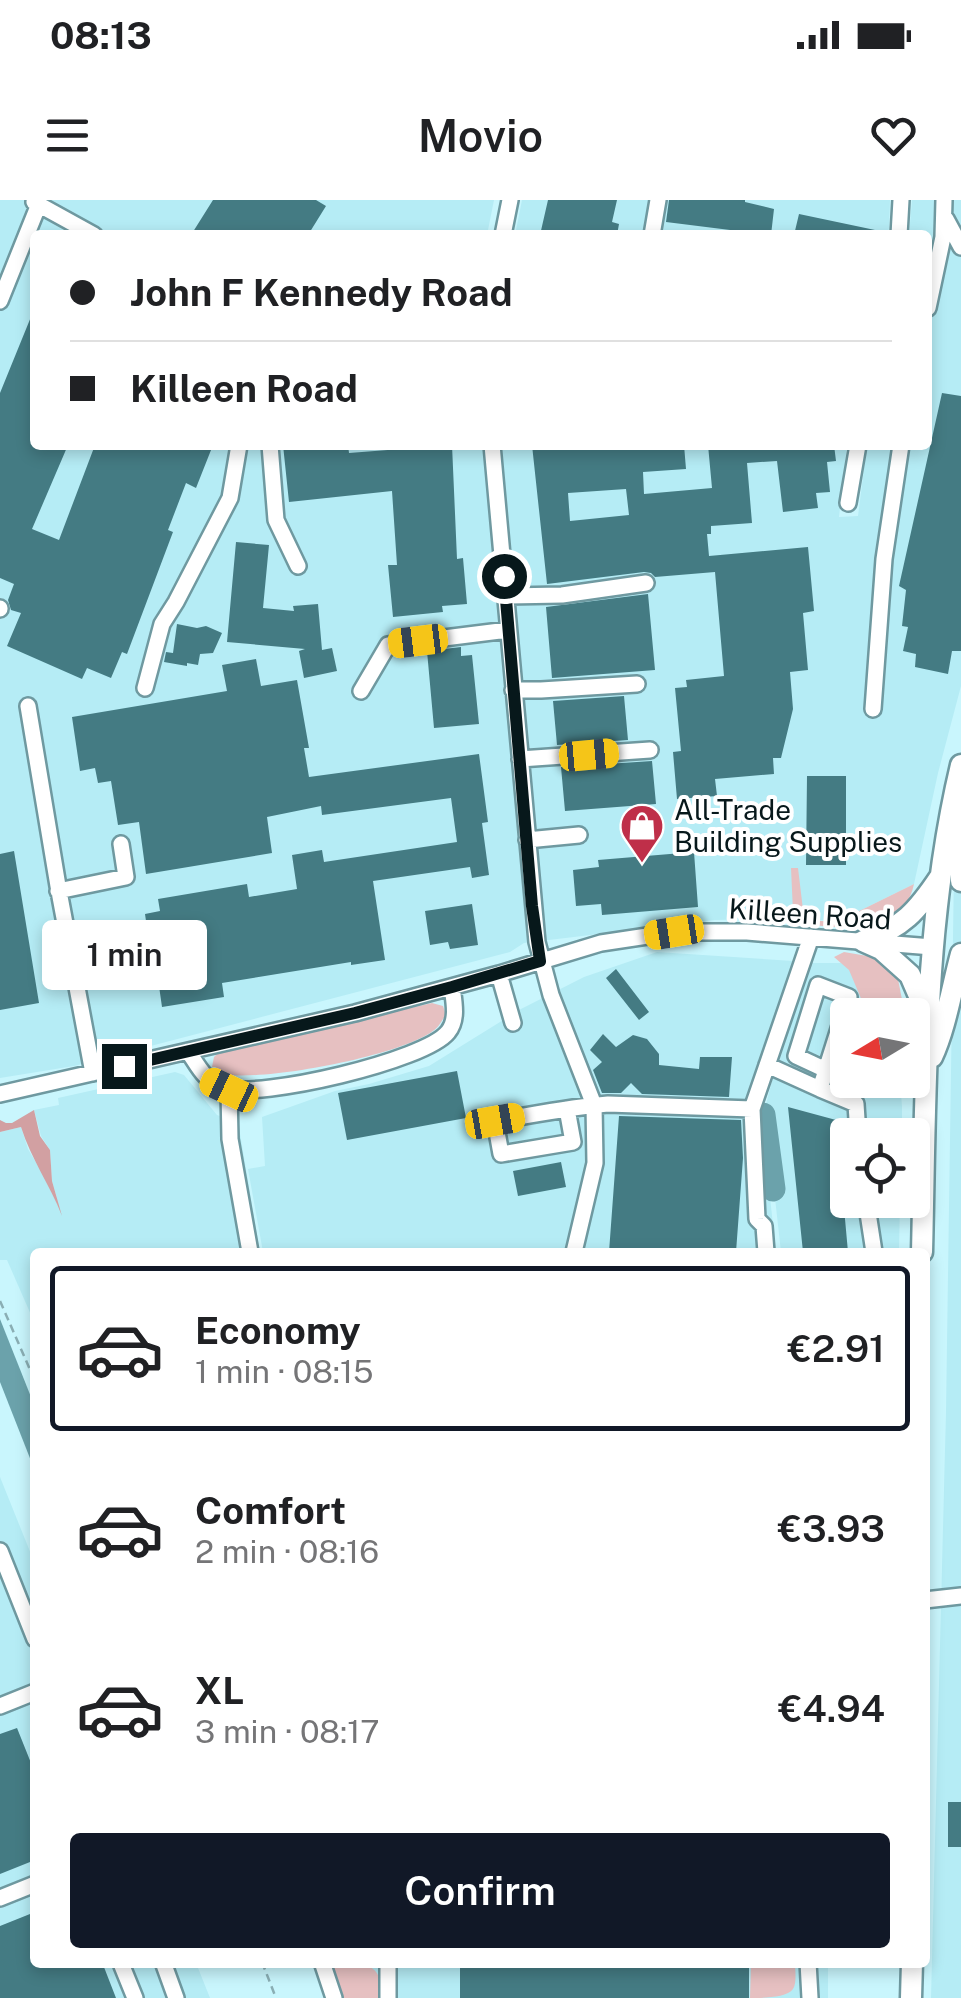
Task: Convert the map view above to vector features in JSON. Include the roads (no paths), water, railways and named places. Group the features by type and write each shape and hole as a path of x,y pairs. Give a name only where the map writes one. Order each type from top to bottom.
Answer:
{"main road":[{"path":"929,998 932,947 952,877 952,801 961,765"},
{"path":"864,942 903,923 952,877"},
{"path":"864,942 881,949 910,976 919,998"},
{"path":"930,1061 941,1038 961,954"},
{"path":"922,1248 925,1098"},
{"path":"911,1998 912,1968"}],"street":[{"path":"504,230 510,200"},
{"path":"653,230 658,200"},
{"path":"898,230 901,200"},
{"path":"0,302 35,202 85,230"},
{"path":"944,208 961,247"},
{"path":"932,289 943,238 944,208"},
{"path":"145,688 162,624 230,498 238,450"},
{"path":"270,450 276,520 298,566"},
{"path":"492,450 540,961 594,1105 595,1163 575,1248"},
{"path":"848,503 857,450"},
{"path":"874,709 884,559 900,450"},
{"path":"506,596 646,584"},
{"path":"360,691 388,645 508,630"},
{"path":"514,690 638,684"},
{"path":"28,706 93,1073"},
{"path":"520,759 650,750"},
{"path":"527,840 578,836"},
{"path":"58,888 126,876 121,844"},
{"name":"Killeen Road","path":"0,1094 355,1013 601,943 674,932 747,932 932,947"},
{"path":"766,1248 764,1226 757,1218 752,1109 810,938"},
{"path":"73,966 132,958"},
{"path":"499,974 512,1022"},
{"path":"820,1088 826,1070 850,996 818,984 796,1056 826,1070"},
{"path":"188,1051 205,1078 229,1090 271,1088 372,1068 434,1043 448,1032 454,1019 452,987"},
{"path":"766,1065 856,1104 857,1118"},
{"path":"229,1090 230,1138 249,1248"},
{"path":"567,1109 573,1142 501,1154 495,1121 567,1109 594,1105 752,1109"},
{"path":"869,1218 873,1248"},
{"path":"0,1551 6,1582 30,1629"},
{"path":"930,1599 961,1596"},
{"path":"0,1706 30,1694"},
{"path":"0,1898 30,1886"},
{"path":"123,1968 134,1998"},
{"path":"164,1968 176,1998"},
{"path":"324,1968 334,1998"},
{"path":"388,1968 388,1998"},
{"path":"808,1968 810,1998"}],"waterway":[{"path":"763,1115 773,1189"}],"place":[{"name":"All-Trade Building Supplies","path":"642,864"}]}
